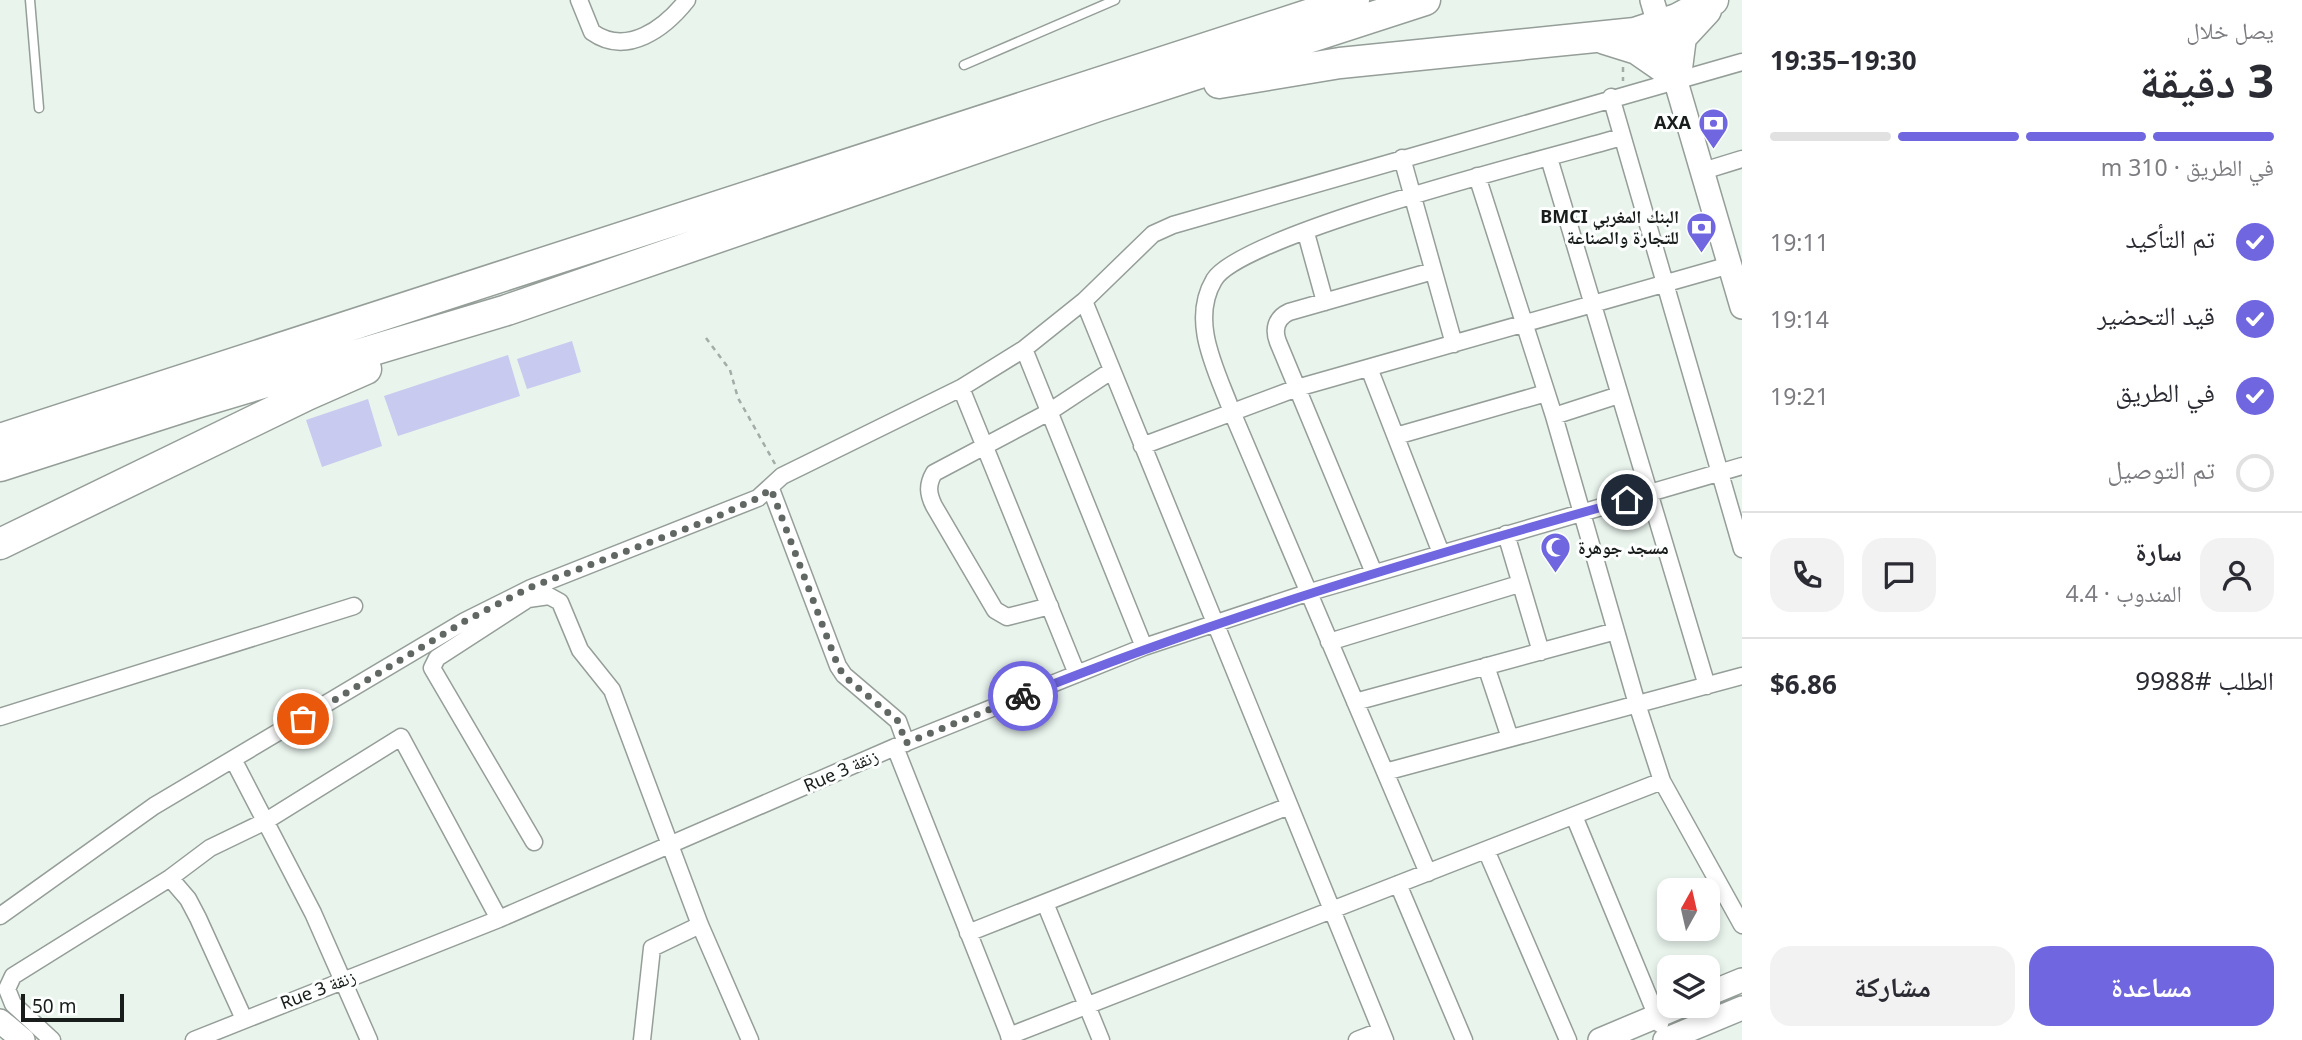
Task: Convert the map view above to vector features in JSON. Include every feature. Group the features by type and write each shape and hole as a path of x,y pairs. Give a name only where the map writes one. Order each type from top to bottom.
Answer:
{"highway":[{"path":"1098,95 1312,0"},
{"path":"0,544 307,394 506,310 1354,0"},
{"path":"0,439 411,306 1098,95 1425,0"},
{"path":"1098,95 1340,63 1612,41 1655,13 1715,0"},
{"path":"1612,41 1677,78 1681,37 1715,0"},
{"path":"0,420 411,306"},
{"path":"0,466 196,403 506,310"}],"street":[{"path":"579,0 592,32 618,42 635,40 659,28 687,0"},
{"path":"1655,13 1677,78 1742,307"},
{"path":"0,916 155,806 465,621 531,587 709,520 758,498 776,482 961,388 1024,349 1084,301 1153,234 1173,225 1402,158 1677,78 1742,62"},
{"path":"1617,96 1622,137 1742,548"},
{"path":"1428,873 1232,412 1205,338 1204,313 1208,293 1215,277 1228,265 1253,251 1411,196 1622,137"},
{"path":"1402,158 1454,344"},
{"path":"1549,158 1707,686"},
{"path":"1703,171 1742,159"},
{"path":"1477,176 1554,416 1637,704 1662,781 1742,925"},
{"path":"1306,233 1325,302"},
{"path":"1143,446 1297,388 1730,265"},
{"path":"1374,573 1276,337 1276,326 1284,314 1433,271"},
{"path":"1084,301 1382,1035 1357,1040"},
{"path":"1024,349 1144,647"},
{"path":"1369,368 1441,553"},
{"path":"1050,606 1017,616 1000,615 929,496 929,486 934,472 1049,412 1111,371"},
{"path":"961,388 1077,674"},
{"path":"1396,436 1546,393"},
{"path":"1554,416 1619,395"},
{"name":"Rue 3 زنقة","path":"194,1040 499,919 901,745 1144,647 1307,593 1742,466"},
{"path":"776,482 838,666 844,676 898,721 901,745 968,933 1010,1038 1662,781"},
{"path":"1506,534 1541,652"},
{"path":"1329,642 1519,584"},
{"path":"534,842 432,668 437,658 528,599 549,596 560,603 580,650 612,690 701,925 750,1040"},
{"path":"0,717 354,606"},
{"path":"1355,702 1616,631"},
{"path":"1486,666 1510,738"},
{"path":"1385,772 1742,676"},
{"path":"52,1040 31,1022 8,995 8,983 13,976 170,878 210,848 266,821 401,737 499,919"},
{"path":"234,761 344,979 369,1040"},
{"path":"968,933 1289,806"},
{"path":"1574,816 1657,1016 1601,1040"},
{"path":"1486,850 1568,1040"},
{"path":"170,878 188,899 198,918 244,1019"},
{"path":"1398,884 1464,1040"},
{"path":"1045,903 1101,1040"},
{"path":"642,1040 652,948 701,925"},
{"path":"1720,989 1742,980"},
{"path":"1658,1018 1666,1040 1742,1008"},
{"path":"0,1021 23,1040"}],"lane":[{"path":"30,0 39,108"},
{"path":"964,65 1115,0"}],"path":[{"path":"1612,41 1617,96"},
{"path":"706,338 730,370 738,398 776,482"}],"shaded area":[{"path":"572,341 581,372 527,389 517,359"},
{"path":"508,355 520,396 398,436 384,396"},
{"path":"368,399 382,446 322,467 306,420"}],"way so far":[{"path":"303,719 465,621 531,587 709,520 758,498 771,489 838,666 844,676 898,721 906,743 1023,696"}],"place":[{"name":"AXA","path":"1714,150"},
{"name":"BMCI البنك المغربي للتجارة والصناعة","path":"1702,254"},
{"name":"مسجد جوهرة","path":"1555,575"}],"route":[{"path":"1023,696 1144,647 1307,593 1627,500"}]}
